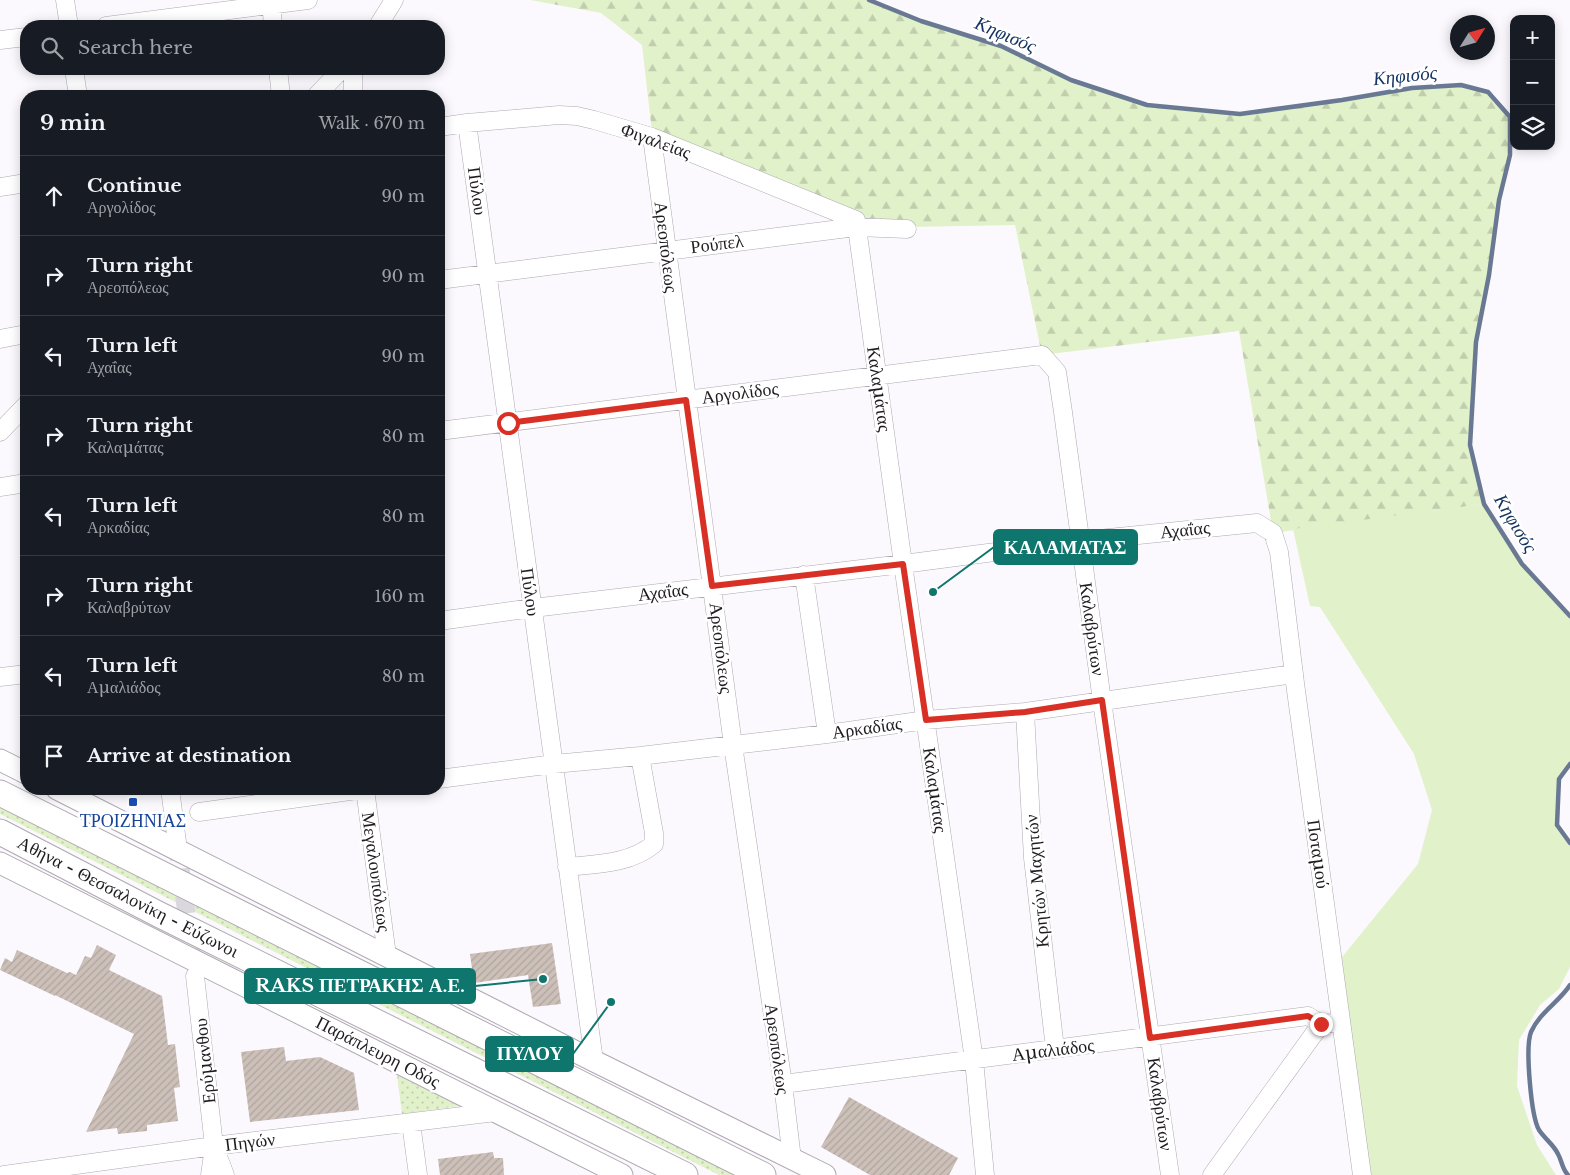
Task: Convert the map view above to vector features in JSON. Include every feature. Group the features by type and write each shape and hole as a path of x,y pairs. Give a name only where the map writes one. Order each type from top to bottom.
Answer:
{"highway":[{"name":"Αθήνα - Θεσσαλονίκη - Εύζωνοι","path":"0,793 763,1175"},
{"name":"Αθήνα - Θεσσαλονίκη - Εύζωνοι","path":"0,832 167,918 685,1175"}],"main road":[{"path":"0,760 20,770"},
{"path":"69,795 594,1061 825,1175"},
{"name":"Παράπλευρη Οδός","path":"0,863 616,1174"}],"street":[{"path":"65,0 68,20"},
{"path":"149,20 271,3 308,0"},
{"path":"382,20 394,0"},
{"path":"271,3 273,20"},
{"path":"0,40 20,38"},
{"path":"75,75 77,90"},
{"path":"279,75 280,90"},
{"path":"322,90 336,75"},
{"path":"353,75 353,90"},
{"name":"Φιγαλείας","path":"445,126 559,115 577,116 652,137 856,220 856,227"},
{"name":"Πύλου","path":"467,123 594,1061"},
{"name":"Αρεοπόλεως","path":"652,137 733,744 783,1084 792,1159"},
{"path":"0,187 20,184"},
{"name":"Ρούπελ","path":"445,279 856,227 907,229"},
{"name":"Καλαμάτας","path":"856,227 974,1060 985,1175"},
{"path":"0,339 20,335"},
{"name":"Αργολίδος","path":"445,430 1042,355"},
{"name":"Καλαβρύτων","path":"1042,355 1056,372 1063,412 1079,541 1170,1175"},
{"path":"0,432 20,411"},
{"path":"0,487 20,485"},
{"name":"Αχαΐας","path":"445,620 1079,541 1257,523 1273,533"},
{"name":"Ποταμού","path":"1273,533 1279,552 1340,1022 1362,1175"},
{"path":"804,575 827,734"},
{"name":"Αρκαδίας","path":"445,778 554,764 827,734 926,720 1025,712 1294,674"},
{"path":"0,677 20,675"},
{"name":"Κρητών Μαχητών","path":"1025,712 1033,858 1055,1049"},
{"path":"568,867 621,861 654,844 654,833 640,756"},
{"path":"171,795 177,842"},
{"path":"199,812 322,795"},
{"name":"Μεγαλουπόλεως","path":"366,795 387,956"},
{"name":"Ερύμανθου","path":"195,976 214,1146 210,1175"},
{"name":"Αμαλιάδος","path":"783,1084 1150,1038 1308,1016 1321,1024"},
{"path":"1212,1175 1321,1024 1340,1022"},
{"name":"Πηγών","path":"3,1175 214,1146 496,1112"},
{"path":"411,1123 418,1175"},
{"name":"Ερύμανθου","path":"214,1146 225,1175"},
{"path":"0,1159 3,1175"}],"green space":[{"path":"530,0 869,0 921,21 1001,46 1071,80 1147,105 1240,114 1412,88 1461,85 1488,92 1510,117 1510,155 1499,200 1489,275 1476,342 1470,445 1484,504 1273,533 1239,331 1042,355 1015,225 857,228 652,132 642,45 601,13"},
{"path":"1484,504 1522,564 1570,616 1570,764 1559,779 1557,825 1570,843 1570,967 1559,989 1540,1005 1519,1040 1517,1086 1537,1145 1556,1175 1362,1175 1333,968 1418,864 1432,810 1414,754 1320,607 1310,606 1293,529"},
{"path":"0,806 734,1175 719,1175 0,814"},
{"path":"397,1075 459,1106 402,1114"}],"building":[{"path":"552,943 561,1004 533,1007 528,975 474,983 470,954"},
{"path":"97,945 116,955 109,970 162,996 168,1045 175,1044 180,1087 174,1088 178,1121 147,1125 147,1131 118,1134 117,1128 86,1132 134,1034 0,970 5,958 12,962 17,950 67,973 70,972 76,975 85,956 91,958"},
{"path":"284,1047 286,1061 320,1057 354,1073 359,1110 250,1122 241,1052"},
{"path":"849,1097 958,1158 949,1175 870,1175 821,1147"},
{"path":"493,1152 494,1158 503,1158 504,1175 440,1175 438,1159"}],"waterway":[{"name":"Κηφισός","path":"869,0 921,21 1001,46 1071,80 1147,105 1240,114 1412,88 1461,85 1488,92 1510,117 1510,155 1499,200 1489,275 1476,342 1470,445 1484,504 1522,564 1570,616"},
{"name":"Κηφισός","path":"1570,764 1559,779 1557,825 1570,843"},
{"path":"1568,1175 1556,1151 1539,1130 1536,1122 1531,1097 1529,1040 1535,1025 1570,985"}],"tunnel":[{"path":"177,842 194,970"}],"place":[{"name":"ΚΑΛΑΜΑΤΑΣ","path":"933,592"},
{"name":"ΤΡΟΙΖΗΝΙΑΣ","path":"133,802"},
{"name":"RAKS ΠΕΤΡΑΚΗΣ Α.Ε.","path":"543,979"},
{"name":"ΠΥΛΟΥ","path":"611,1002"}],"route":[{"path":"508,423 686,400 712,586 903,564 926,720 1025,712 1102,700 1150,1038 1308,1016 1321,1024"}]}
